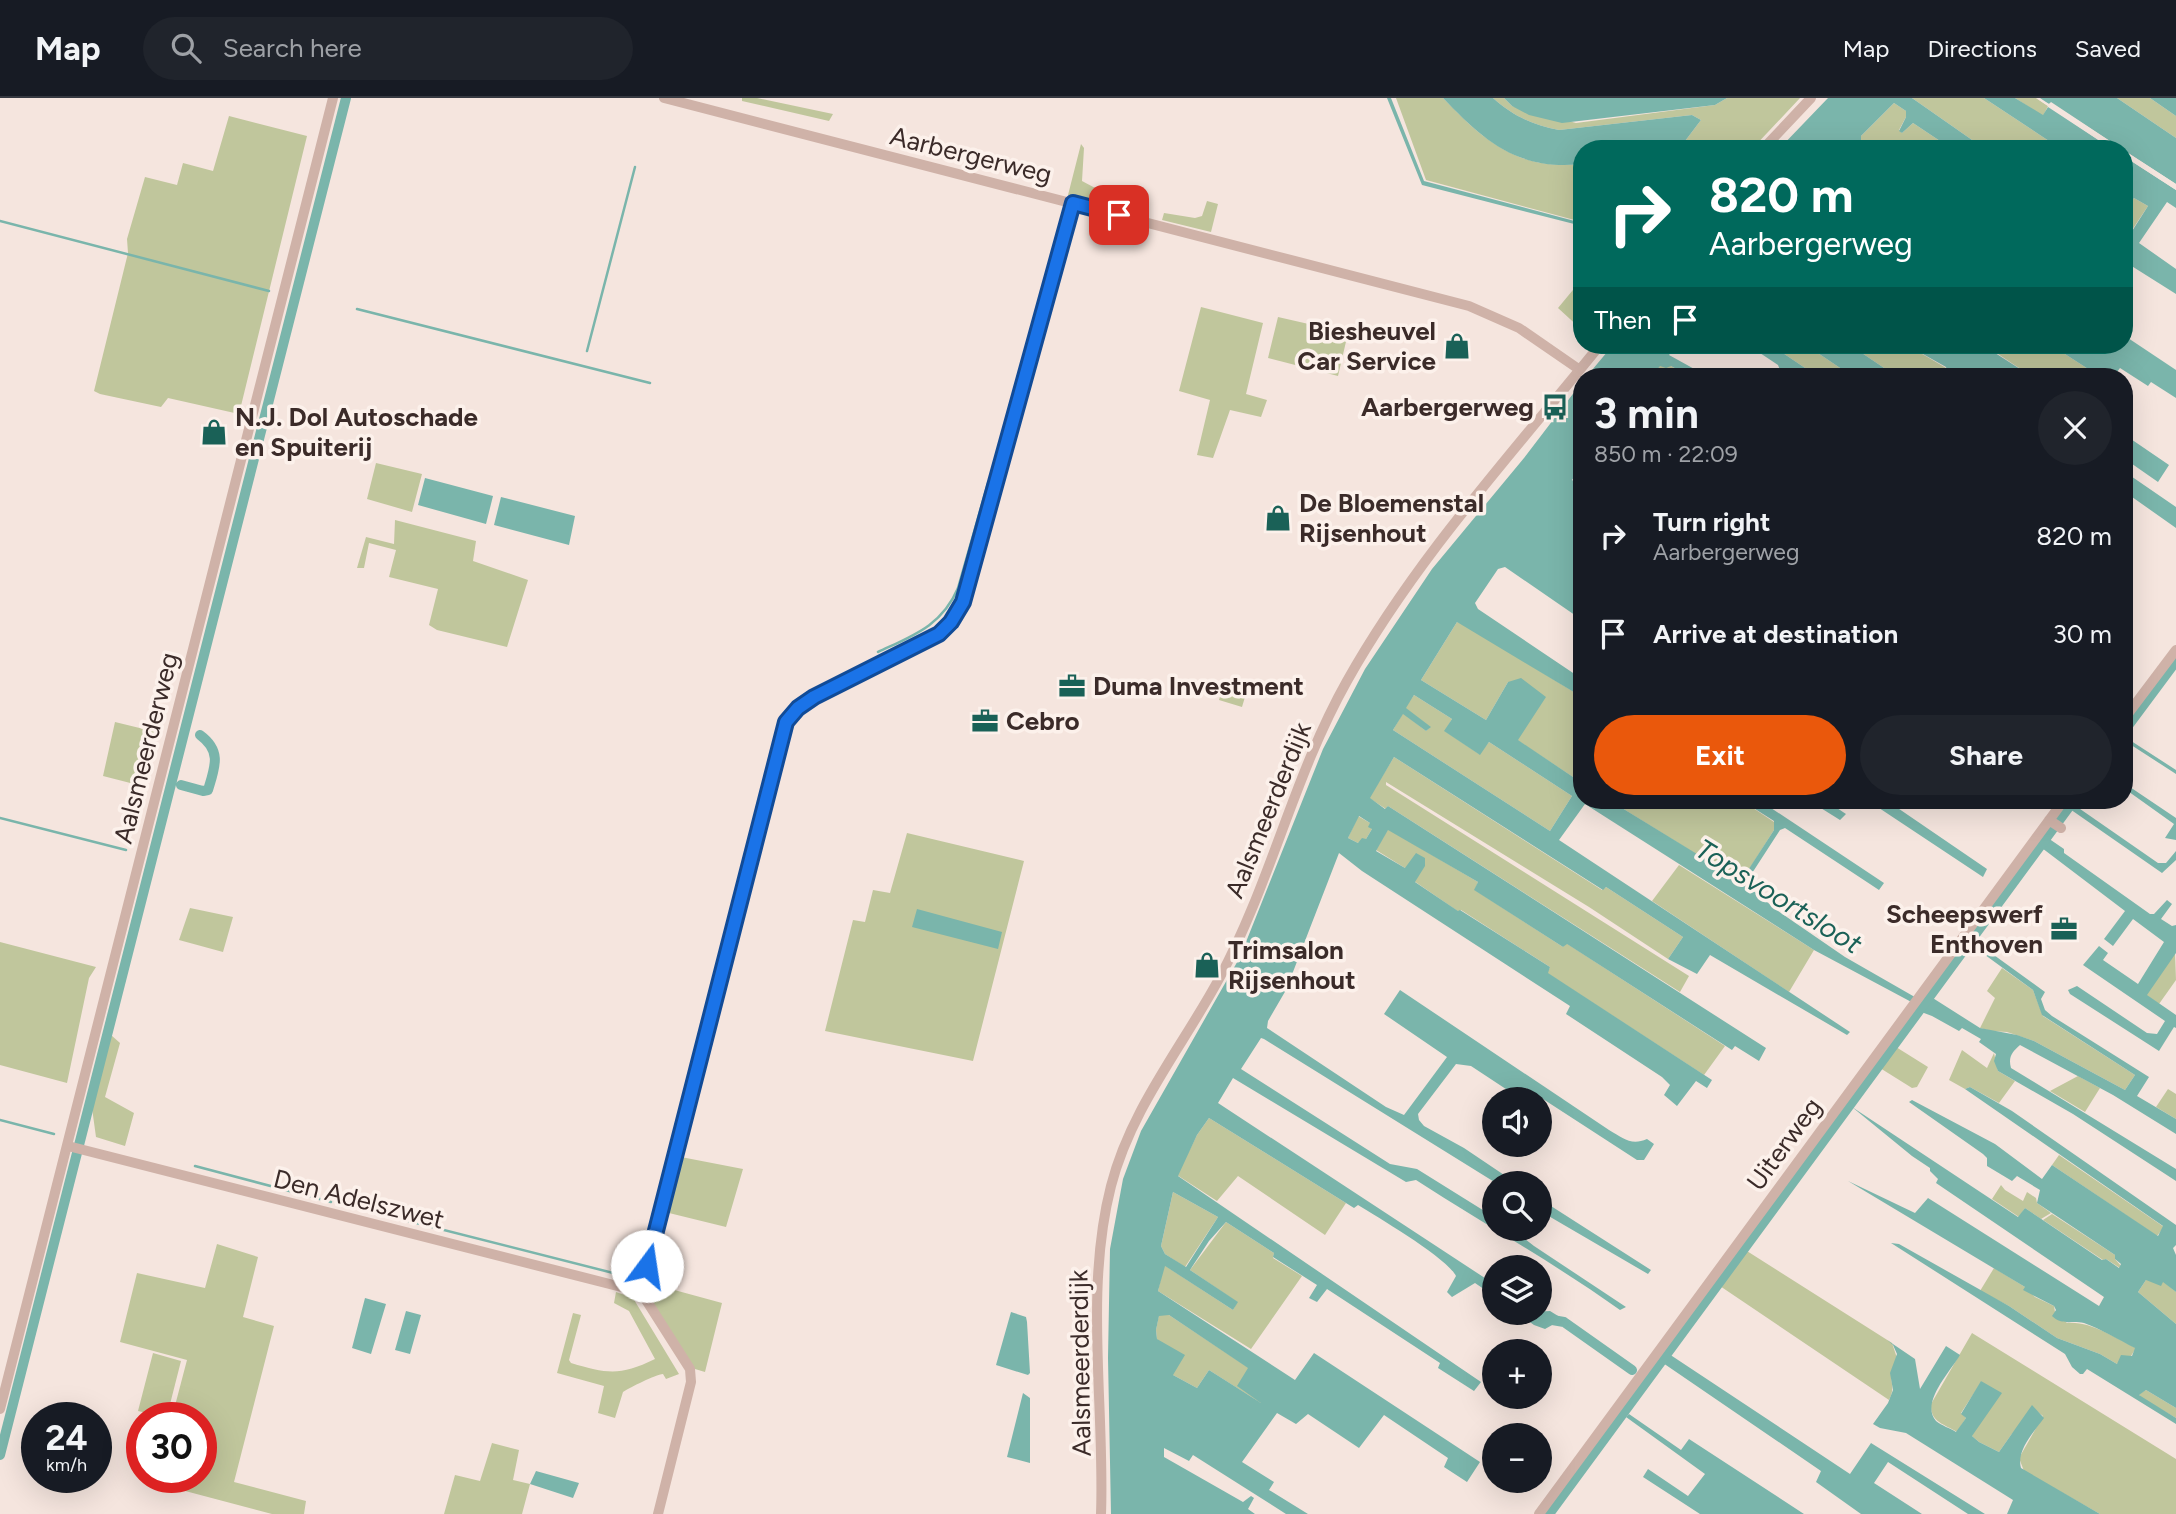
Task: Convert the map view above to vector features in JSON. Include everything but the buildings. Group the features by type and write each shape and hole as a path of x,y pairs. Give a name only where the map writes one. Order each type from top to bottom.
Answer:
{"street":[{"name":"Aalsmeerderweg","path":"0,1409 76,1148 334,98"},
{"name":"Aarbergerweg","path":"663,98 1469,306 1519,328 1577,368"},
{"path":"1771,140 1811,98"},
{"path":"658,1514 691,1375 640,1292 786,722 798,708 814,697 939,634 958,612 963,602 1073,203"},
{"name":"Aalsmeerderdijk","path":"1582,368 1593,354"},
{"name":"Aalsmeerderdijk","path":"1101,1514 1099,1247 1111,1186 1124,1148 1149,1095 1220,978 1248,917 1295,791 1347,680 1442,539 1573,379"},
{"path":"2133,707 2176,650"},
{"name":"Uiterweg","path":"1539,1514 1911,1005 2054,823 2060,809"},
{"name":"Den Adelszwet","path":"76,1148 640,1292"}],"green space":[{"path":"742,98 757,98 833,114 829,121 742,101"},
{"path":"1396,98 1443,98 1488,140 1504,150 1539,163 1573,164 1573,220 1426,180"},
{"path":"1493,98 1504,98 1512,106 1576,123 1715,105 1727,98 1800,98 1760,140 1686,140 1701,120 1692,115 1559,130 1524,119"},
{"path":"1912,98 1984,98 2047,140 1972,140"},
{"path":"2015,98 2036,98 2048,106 2043,116"},
{"path":"2117,98 2150,98 2176,116 2176,138"},
{"path":"1894,103 1906,111 1899,130 1902,133 1913,123 1938,140 1861,140 1861,136"},
{"path":"229,116 307,136 239,414 168,398 161,407 100,394 94,391 128,253 127,239 145,177 177,185 183,163 213,171"},
{"path":"1081,144 1084,148 1082,181 1097,189 1129,198 1129,211 1068,195"},
{"path":"2133,199 2148,206 2133,228"},
{"path":"1207,201 1218,204 1211,232 1162,220 1164,213 1195,218 1202,216"},
{"path":"1573,290 1573,322 1558,308"},
{"path":"1201,307 1263,323 1246,394 1267,400 1261,417 1230,410 1213,458 1197,455 1210,400 1179,391"},
{"path":"1278,317 1348,333 1338,376 1268,358"},
{"path":"1784,354 1819,354 1840,368 1805,368"},
{"path":"1863,354 1922,354 1946,368 1884,368"},
{"path":"1998,354 2065,354 2087,368 2019,368"},
{"path":"1660,365 1675,368 1658,368"},
{"path":"376,463 422,474 412,512 367,499"},
{"path":"395,520 476,541 473,561 528,580 507,647 437,630 429,625 438,589 389,577 396,550 369,543 364,568 357,568 366,537 394,544"},
{"path":"1457,622 1573,691 1573,777 1517,740 1508,682 1486,720 1421,680"},
{"path":"1222,690 1245,697 1242,707 1219,700"},
{"path":"1414,695 1452,719 1445,731 1479,754 1489,742 1572,796 1550,831 1393,730 1403,713 1426,731 1430,727 1405,708"},
{"path":"115,722 156,732 142,786 103,776"},
{"path":"1394,757 1602,890 1606,887 1683,937 1668,959 1386,782 1386,785 1689,976 1680,992 1388,806 1386,809 1369,798"},
{"path":"1623,809 1754,809 1774,822 1774,830 1741,882"},
{"path":"1358,816 1370,823 1372,829 1366,839 1358,843 1348,838"},
{"path":"1388,829 1478,882 1475,890 1563,947 1566,943 1725,1046 1704,1075 1547,973 1550,967 1461,910 1459,912 1414,881 1405,868 1376,850"},
{"path":"907,833 1024,861 973,1061 825,1031 853,920 865,922 873,890 890,893"},
{"path":"1679,865 1814,950 1789,992 1652,901"},
{"path":"190,908 233,917 223,952 179,940"},
{"path":"0,942 96,967 89,978 67,1083 0,1065"},
{"path":"2175,953 2176,980 2159,1004 2146,995"},
{"path":"2002,968 2033,990 2043,1016 2135,1075 2125,1090 2034,1041 2007,1032 1980,1028 1995,998 1987,991"},
{"path":"111,1035 120,1043 105,1097 134,1113 125,1146 96,1137 92,1108"},
{"path":"1888,1042 1928,1067 1917,1087 1912,1088 1872,1063"},
{"path":"1962,1050 1987,1068 1994,1053 1998,1071 2015,1081 1999,1103 1970,1087 1965,1089 1949,1080"},
{"path":"2078,1076 2100,1088 2085,1112 2050,1091"},
{"path":"2168,1089 2176,1094 2176,1119 2156,1107"},
{"path":"1209,1118 1346,1203 1325,1235 1238,1176 1217,1201 1177,1175 1197,1135"},
{"path":"2059,1155 2164,1227 2157,1236 2052,1165"},
{"path":"681,1157 743,1169 726,1227 669,1213"},
{"path":"2001,1185 2023,1201 2027,1192 2051,1213 2041,1219 2025,1208 2019,1217 1992,1199"},
{"path":"1173,1192 1218,1217 1185,1267 1165,1254 1161,1246"},
{"path":"2052,1214 2115,1255 2120,1268 2106,1259 2103,1260 2043,1220"},
{"path":"1226,1222 1274,1253 1273,1258 1302,1276 1251,1349 1158,1291 1164,1265 1233,1310 1237,1302 1190,1270"},
{"path":"217,1244 258,1257 243,1317 274,1326 234,1482 306,1501 304,1514 272,1514 193,1493 217,1493 217,1402 176,1402 187,1360 120,1342 137,1273 205,1288"},
{"path":"1739,1246 1892,1343 1897,1358 1891,1373 1892,1391 1889,1400 1714,1282"},
{"path":"1994,1268 2025,1287 2035,1297 2054,1306 2055,1312 2067,1323 2094,1327 2136,1348 2131,1356 2117,1364 2100,1354 2057,1338 2009,1306 1980,1291"},
{"path":"2146,1280 2163,1281 2176,1292 2176,1324 2138,1292"},
{"path":"656,1285 722,1303 705,1372 695,1369 645,1294 651,1286"},
{"path":"616,1292 633,1298 679,1374 666,1379 663,1374 659,1375 623,1392 615,1418 598,1413 604,1386 557,1373 573,1313 581,1315 569,1360 571,1363 614,1372 655,1359 629,1311 614,1303"},
{"path":"1159,1315 1169,1315 1249,1368 1238,1386 1278,1414 1209,1370 1197,1388 1173,1375 1157,1339"},
{"path":"1972,1333 2176,1459 2176,1514 2100,1514 2024,1471 2019,1458 2043,1416 2034,1409 1999,1452 1979,1442 1972,1436 1982,1381 1961,1413 1966,1418 1957,1432 1935,1419 1931,1404"},
{"path":"153,1353 181,1361 171,1402 140,1402"},
{"path":"2146,1390 2176,1408 2176,1418 2140,1397 2139,1394"},
{"path":"492,1443 519,1450 513,1480 530,1484 522,1514 444,1514 455,1475 480,1481"}],"water":[{"path":"1387,98 1391,98 1424,181 1573,221 1573,224 1422,185"},
{"path":"1443,98 1493,98 1524,119 1559,130 1692,115 1701,120 1686,140 1573,140 1573,164 1559,165 1521,158 1488,140"},
{"path":"1504,98 1727,98 1715,105 1562,123 1529,115 1512,106"},
{"path":"1828,98 1912,98 1972,140 1938,140 1913,123 1902,133 1899,131 1906,111 1894,103 1861,136 1861,140 1788,140"},
{"path":"1984,98 2015,98 2043,115 2048,107 2098,140 2047,140"},
{"path":"2040,98 2117,98 2176,138 2176,184 2133,156 2133,140 2108,140"},
{"path":"2150,98 2176,98 2176,116"},
{"path":"2133,162 2176,190 2176,208 2167,202 2139,243 2176,269 2176,294 2133,267 2133,230 2148,206 2134,198"},
{"path":"2133,341 2176,370 2176,398 2151,382 2148,386 2133,376 2133,368 2087,368 2065,354 2133,354"},
{"path":"1605,354 1670,354 1693,368 1660,366 1594,368"},
{"path":"1762,354 1784,354 1805,368 1779,368"},
{"path":"1819,354 1863,354 1884,368 1840,368"},
{"path":"1923,354 1997,354 2019,368 1946,368"},
{"path":"1573,394 1573,614 1505,567 1498,569 1475,603 1478,609 1573,673 1573,692 1457,622 1421,680 1486,720 1508,682 1521,678 1546,697 1518,740 1573,777 1573,809 1581,809 1559,840 1850,1032 1847,1035 1710,955 1697,974 1668,959 1683,937 1606,887 1603,890 1394,757 1370,798 1385,809 1388,806 1766,1048 1759,1061 1735,1046 1732,1050 1567,944 1563,947 1474,890 1478,882 1388,830 1376,851 1405,868 1416,853 1425,858 1425,866 1415,882 1550,967 1548,973 1712,1080 1707,1088 1696,1081 1677,1106 1664,1095 1670,1085 1662,1077 1566,1014 1570,1006 1362,871 1339,853 1286,990 1268,1021 1267,1028 1386,1107 1404,1115 1447,1057 1384,1014 1400,990 1545,1087 1503,1087 1471,1066 1456,1064 1418,1114 1424,1126 1498,1171 1482,1171 1482,1174 1264,1039 1261,1038 1241,1069 1390,1164 1417,1169 1482,1210 1482,1221 1416,1180 1406,1182 1233,1078 1218,1103 1482,1276 1482,1288 1475,1283 1452,1297 1447,1292 1456,1276 1427,1249 1358,1205 1354,1208 1209,1118 1197,1135 1178,1176 1481,1382 1474,1391 1438,1368 1440,1363 1327,1289 1317,1302 1309,1298 1317,1285 1226,1222 1209,1241 1190,1270 1238,1302 1233,1310 1165,1266 1158,1291 1295,1380 1314,1353 1480,1462 1467,1482 1444,1467 1448,1458 1384,1415 1359,1448 1308,1414 1296,1424 1277,1413 1242,1462 1274,1482 1269,1490 1308,1514 1286,1514 1193,1455 1189,1461 1164,1448 1164,1457 1243,1502 1251,1496 1254,1498 1248,1509 1255,1514 1111,1514 1108,1358 1110,1249 1123,1179 1141,1131 1240,957 1323,749 1365,669 1432,569","holes":["1414,695 1452,719 1444,731 1480,755 1489,742 1572,796 1550,831 1393,730 1403,714 1426,731 1431,727 1406,708","1359,816 1370,823 1368,827 1372,829 1366,839 1362,838 1358,843 1348,838","1173,1192 1218,1217 1186,1267 1165,1254 1161,1246","1169,1315 1248,1368 1237,1386 1261,1403 1209,1370 1197,1388 1173,1375 1185,1355 1157,1339 1159,1316"]},
{"path":"2133,440 2169,465 2158,482 2133,465"},
{"path":"2133,477 2176,507 2176,528 2133,498"},
{"path":"425,478 493,496 486,524 418,505"},
{"path":"501,497 575,516 569,545 494,525"},
{"path":"2133,742 2176,770 2176,774 2133,746"},
{"path":"2133,789 2176,818 2176,840 2165,838 2174,824 2133,795"},
{"path":"1593,809 1624,809 1741,881 1774,830 1774,821 1755,809 1773,809 1884,883 1879,890 1785,828 1780,830 1745,884 1778,911 1845,957 1920,1000 1928,995 1980,1028 2034,1041 2125,1090 2135,1075 2042,1015 2033,990 1966,941 1969,937 2045,992 2041,999 2045,1010 2052,1016 2149,1077 2137,1096 2176,1119 2176,1134 2113,1095 2020,1045 2011,1055 2011,1068 2176,1169 2176,1181 2073,1114 1998,1071 1994,1061 1996,1054 1979,1042 1981,1039 1962,1028 1959,1031 1916,1010 1917,1005 1814,950"},
{"path":"1822,809 1838,809 1846,814 1840,820"},
{"path":"1881,809 1899,809 1987,869 1983,877"},
{"path":"2070,809 2080,809 2158,863 2166,863 2176,851 2176,860 2162,873"},
{"path":"2045,836 2064,849 2064,853 2150,914 2154,914 2167,900 2172,904 2161,919 2172,926 2176,925 2176,953 2147,995 2176,1015 2176,1028 2174,1027 2159,1051 2070,994 2068,990 2077,986 2147,1033 2157,1034 2165,1021 2083,965 2099,946 2108,953 2103,960 2138,984 2164,942 2133,919 2113,946 2104,939 2125,911 2038,845"},
{"path":"917,909 1002,932 998,949 912,927"},
{"path":"1970,1087 2012,1111 2176,1225 2176,1245 2173,1248 2176,1255 2176,1292 2163,1282 2161,1286 2146,1280 2138,1292 2176,1324 2176,1408 2146,1390 2139,1395 2176,1418 2176,1424 2087,1369 2080,1374 2072,1367 2065,1354 1891,1243 1899,1244 2009,1306 2057,1338 2100,1354 2117,1364 2121,1355 2132,1356 2135,1348 2084,1323 2056,1319 2052,1316 2056,1310 2054,1306 2023,1290 2025,1287 1848,1181 1915,1213 1928,1198 2099,1306 2104,1297 1936,1183 1938,1179 1930,1168 1852,1107 2018,1217 2025,1208 2102,1260 2106,1259 2119,1268 2121,1264 2115,1259 2115,1255 2037,1203 2040,1190 2017,1176 2012,1181 1987,1166 1987,1158 1983,1154 1909,1102 1912,1100 1995,1144 2042,1179 2052,1165 2158,1236 2163,1226 1965,1089"},
{"path":"1552,1092 1627,1140 1636,1142 1647,1139 1654,1144 1644,1160 1637,1160 1552,1105"},
{"path":"1552,1207 1651,1270 1648,1274 1552,1218"},
{"path":"1514,1241 1528,1241 1548,1255 1536,1255"},
{"path":"1552,1258 1626,1307 1620,1310 1552,1265"},
{"path":"365,1298 386,1304 371,1354 352,1348"},
{"path":"406,1311 421,1315 410,1354 395,1350"},
{"path":"1011,1312 1026,1317 1028,1375 996,1365"},
{"path":"1552,1312 1563,1319 1545,1329 1534,1325 1552,1325"},
{"path":"1887,1340 1915,1359 1920,1389 1946,1346 1960,1355 1938,1388 1932,1405 1932,1414 1936,1421 1956,1432 1966,1418 1961,1414 1981,1381 2002,1393 1972,1436 1999,1452 2032,1405 2044,1418 2023,1448 2021,1468 2100,1514 2007,1514 2013,1500 1906,1433 1873,1424 1888,1403 1893,1390 1890,1373 1897,1354"},
{"path":"1669,1354 1850,1474 1871,1443 1985,1514 1968,1514 1888,1462 1874,1483 1922,1514 1861,1514 1816,1482 1821,1471 1663,1363"},
{"path":"1023,1393 1030,1398 1030,1463 1007,1457"},
{"path":"1629,1414 1681,1450 1689,1439 1804,1514 1700,1514 1643,1477 1648,1469 1688,1496 1705,1474 1626,1417"},
{"path":"536,1471 579,1483 573,1498 530,1484"}],"pier":[{"path":"2036,98 2049,104 2051,102 2108,140 2099,140"},
{"path":"2133,156 2176,184 2176,190 2133,162"}],"waterway":[{"path":"0,1455 346,98"},
{"path":"587,351 635,167"},
{"path":"0,221 269,291"},
{"path":"357,309 650,383"},
{"path":"878,652 925,628 944,612 958,588 988,483"},
{"path":"2133,719 2176,661"},
{"path":"181,785 208,790 214,767 214,753 212,747 200,735"},
{"path":"1549,1514 2067,809"},
{"path":"0,818 126,850"},
{"path":"0,1120 54,1134"},
{"path":"195,1166 331,1202"},
{"path":"361,1209 629,1277"},
{"path":"1552,1320 1564,1322 1632,1370"}],"place":[{"name":"Biesheuvel Car Service","path":"1457,346"},
{"name":"Aarbergerweg","path":"1555,407"},
{"name":"N.J. Dol Autoschade en Spuiterij","path":"214,432"},
{"name":"De Bloemenstal Rijsenhout","path":"1278,518"},
{"name":"Duma Investment","path":"1072,686"},
{"name":"Cebro","path":"985,721"},
{"name":"Scheepswerf Enthoven","path":"2064,929"},
{"name":"Trimsalon Rijsenhout","path":"1207,965"}],"route":[{"path":"647,1266 786,722 798,708 814,697 939,634 958,612 963,602 1073,203 1119,215"}],"water label":[{"name":"Topsvoortsloot","path":"1779,896"}]}
